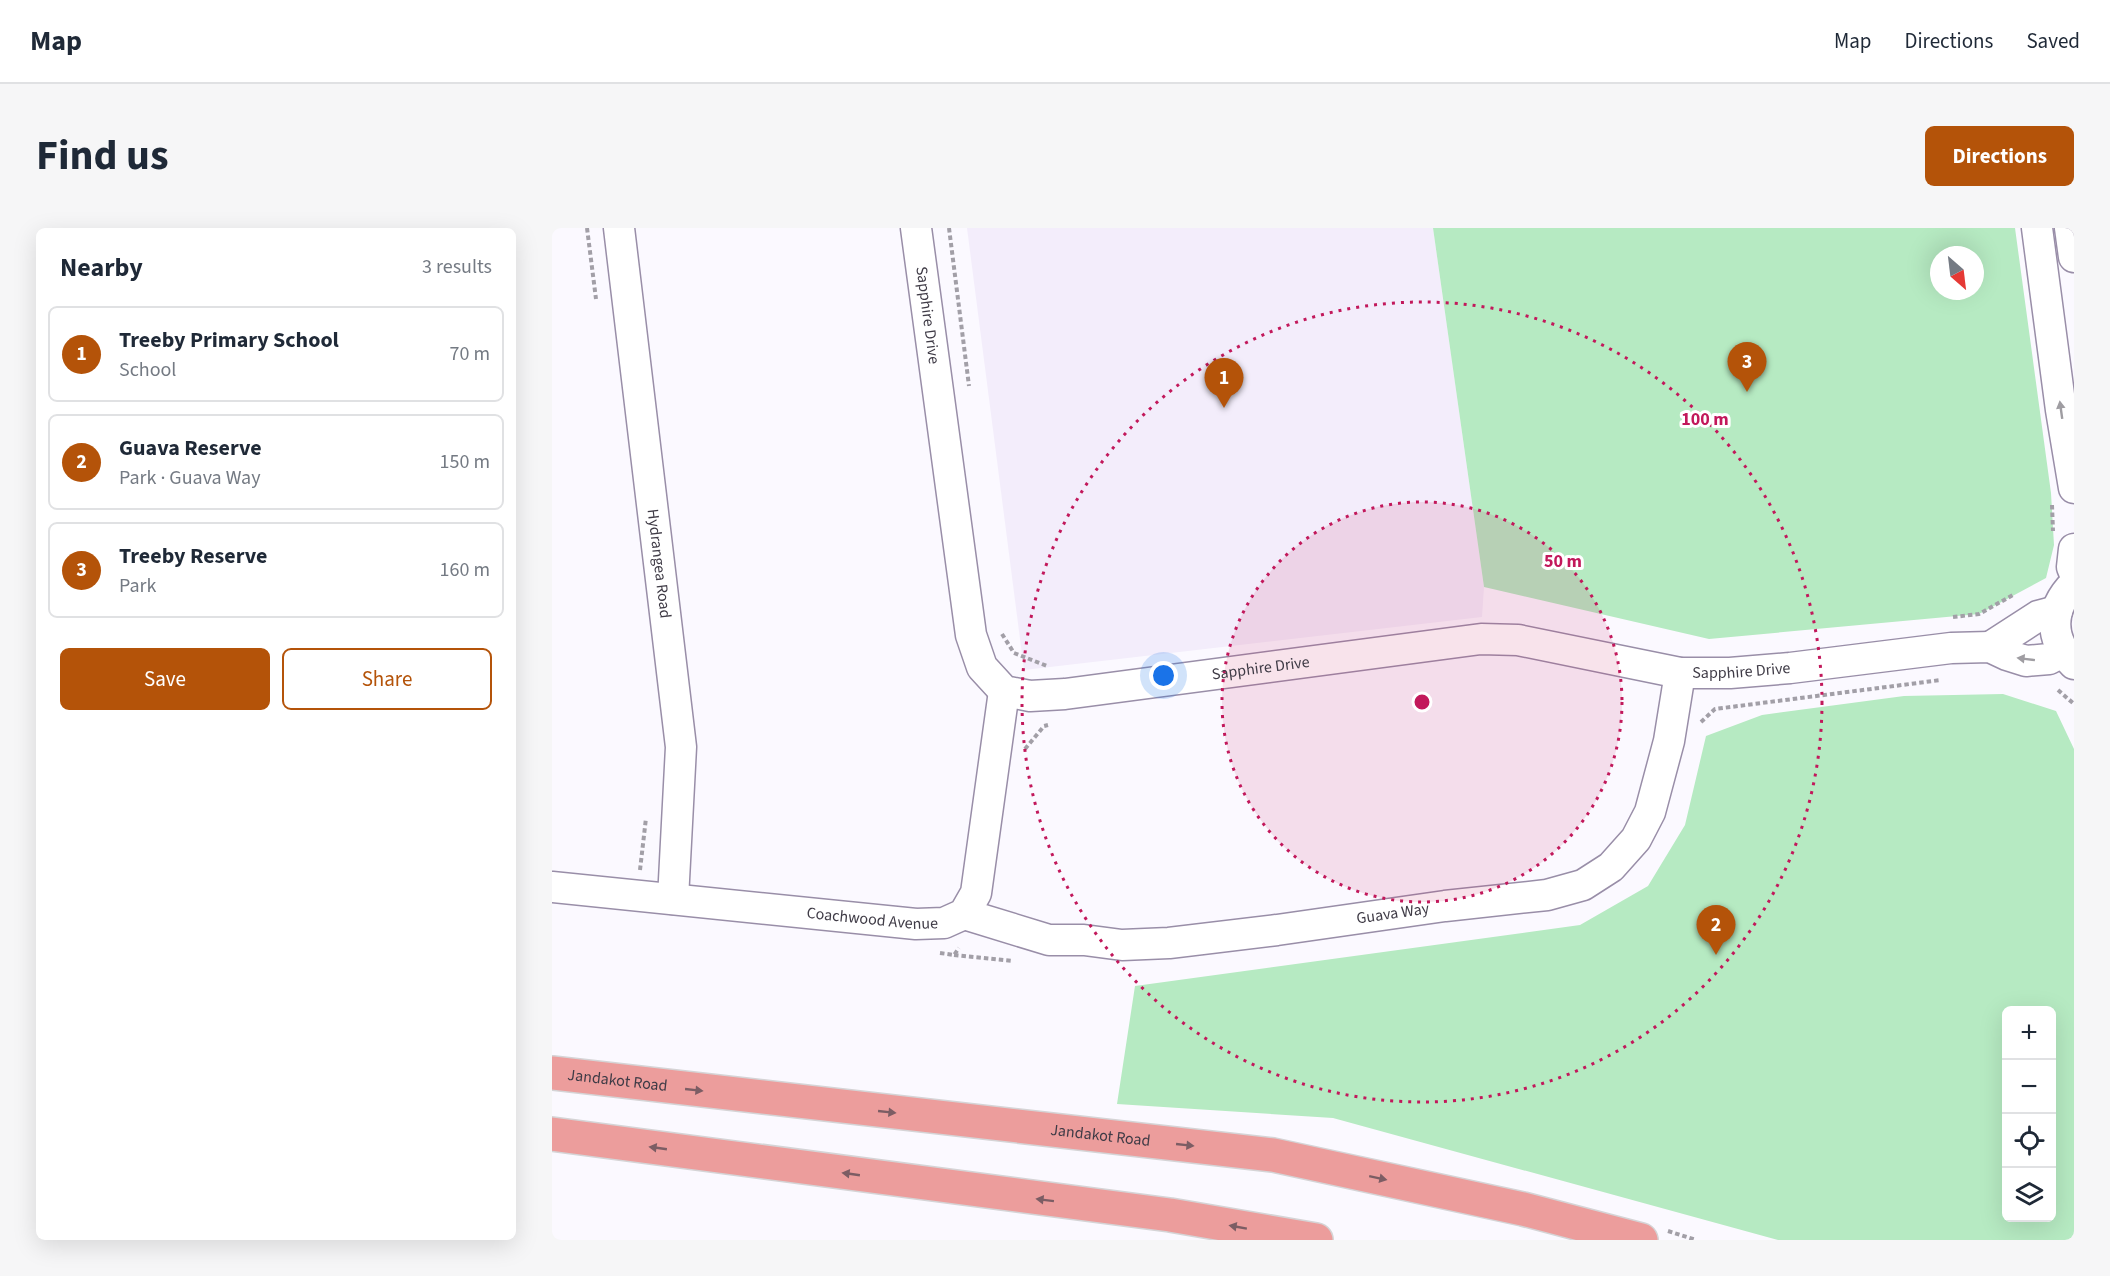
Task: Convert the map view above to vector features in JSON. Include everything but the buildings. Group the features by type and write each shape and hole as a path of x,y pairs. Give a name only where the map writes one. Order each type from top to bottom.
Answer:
{"main road":[{"name":"Jandakot Road","path":"552,1074 1273,1155 1524,1209 1641,1240"},
{"path":"552,1134 1170,1215 1316,1240"}],"street":[{"name":"Hydrangea Road","path":"619,228 681,747 673,899"},
{"name":"Sapphire Drive","path":"916,228 971,635 982,667 1004,691 1030,696 1065,694 1481,639 1518,640 1542,644 1680,673 1730,673 1951,648 1990,647 2026,661 2068,658"},
{"path":"2037,228 2061,410 2063,496"},
{"path":"2070,228 2074,257"},
{"path":"2064,542 2074,572"},
{"path":"2068,658 2056,632 2057,610 2064,593 2074,584"},
{"path":"1990,647 2038,616 2057,610"},
{"name":"Guava Way","path":"972,917 1049,940 1084,940 1134,945 1277,930 1444,906 1546,895 1583,885 1611,867 1636,839 1650,812 1669,741 1680,673"},
{"path":"972,917 1004,691"},
{"name":"Coachwood Avenue","path":"552,887 916,924 944,923 972,917"}],"path":[{"path":"587,228 598,310"},
{"path":"949,228 970,394"},
{"path":"2063,496 2064,542"},
{"path":"1944,619 1979,614 2017,593"},
{"path":"1000,631 1014,653 1051,667"},
{"path":"1694,729 1715,709 1950,679"},
{"path":"2049,687 2060,690 2074,704"},
{"path":"1019,756 1044,726 1055,724"},
{"path":"636,895 647,815"},
{"path":"930,952 954,955 972,917"}],"shaded area":[{"path":"967,228 1433,228 1484,587 1482,617 1024,670"}],"green space":[{"path":"1433,228 2015,228 2051,493 2054,545 2046,578 1979,614 1709,639 1484,587"},
{"path":"2003,694 2056,711 2074,749 2074,1240 1778,1240 1333,1118 1117,1104 1135,986 1580,925 1648,886 1685,825 1706,736 1762,715 1904,696"}],"place":[{"name":"Treeby Reserve","path":"1747,392"},
{"name":"Treeby Primary School","path":"1224,408"},
{"name":"Guava Reserve","path":"1716,955"}]}
